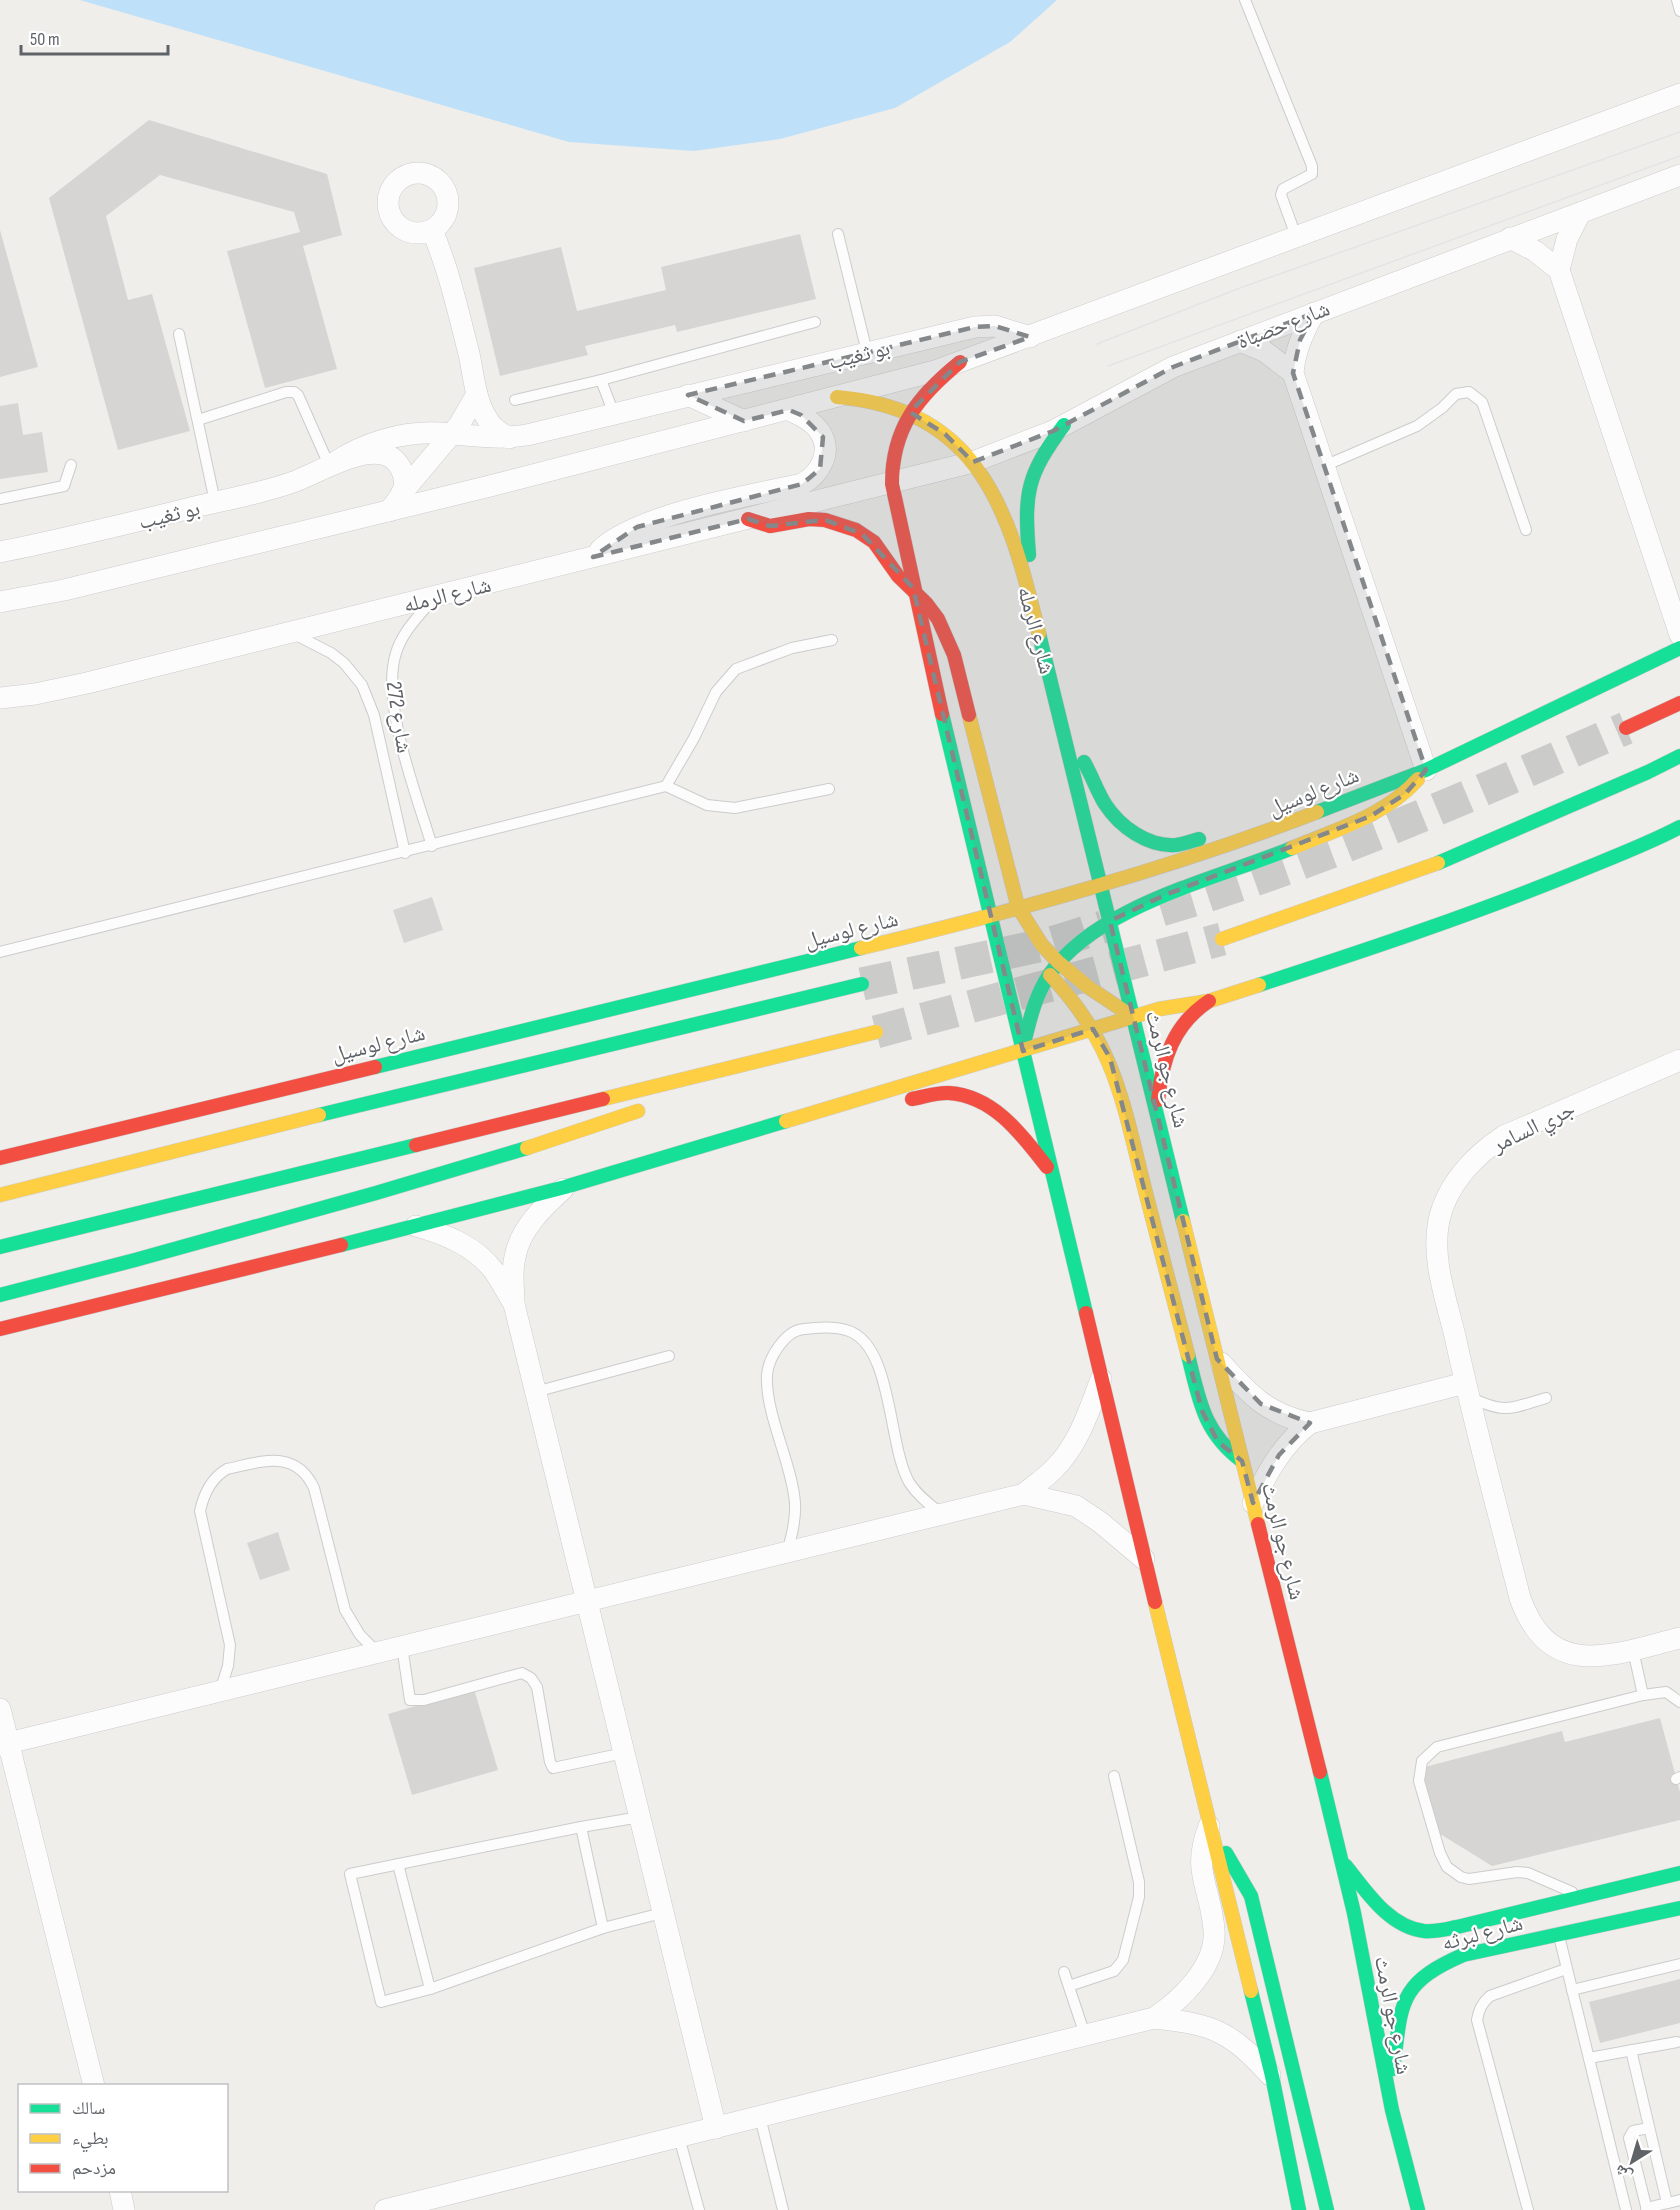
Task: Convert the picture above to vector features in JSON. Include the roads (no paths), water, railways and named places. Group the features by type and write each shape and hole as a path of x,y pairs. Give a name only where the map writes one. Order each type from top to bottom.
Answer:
{"main road":[{"path":"960,362 926,391 910,413 895,445 892,458 892,484 913,588 990,915 1144,1559 1272,2076 1299,2210"},
{"name":"شارع الرمله","path":"837,397 865,399 910,413 945,434 973,462 1000,506 1027,590 1101,884"},
{"path":"1027,590 1030,566 1025,525 1027,491 1035,466 1064,425"},
{"path":"748,519 770,526 809,519 838,523 862,534 874,543 898,576 913,588 938,619 954,655 1018,907 1041,945 1058,962 1088,987 1133,1017"},
{"name":"شارع لوسيل","path":"0,1158 907,937 1101,884 1262,834 1426,770 1680,648"},
{"path":"1626,728 1680,703"},
{"path":"1066,739 1080,755 1108,809 1129,829 1153,842 1177,845 1231,833 1262,834"},
{"path":"1222,939 1451,859 1680,756"},
{"path":"1023,1051 1031,1011 1046,971 1082,939 1110,921 1165,895 1232,872 1371,816 1405,794 1426,770"},
{"path":"0,1329 225,1275 564,1187 1159,1009 1209,1001 1407,936 1510,899 1653,841 1680,827"},
{"name":"شارع جو الرمث","path":"1101,884 1342,1861 1389,2096 1418,2210"},
{"path":"990,915 1011,933"},
{"path":"1046,971 1073,1000 1110,1058 1202,1411 1209,1429 1218,1442 1242,1461"},
{"path":"0,1195 218,1139 862,984"},
{"path":"1157,1115 1159,1087 1165,1061 1175,1037 1191,1015 1209,1001"},
{"path":"0,1247 876,1032"},
{"path":"664,1099 700,1077"},
{"path":"852,1102 890,1102 949,1094 976,1099 1003,1116 1052,1173"},
{"path":"0,1295 376,1193 545,1142 630,1115 647,1107"},
{"path":"1209,1824 1251,1896 1327,2210"},
{"name":"شارع لبرثه","path":"1342,1861 1381,1907 1406,1925 1418,1930 1433,1931 1680,1873"},
{"name":"شارع لبرثه","path":"1389,2096 1398,2019 1403,2004 1415,1983 1442,1963 1463,1954 1680,1908"}],"street":[{"path":"960,362 1680,94"},
{"name":"شارع حصباة","path":"892,484 973,462 1064,425 1173,367 1510,238 1680,176"},
{"path":"1558,270 1567,240 1580,213"},
{"path":"432,230 446,262 453,286 477,394 488,421 498,432 509,438"},
{"path":"1510,238 1535,251 1558,270 1680,635"},
{"path":"1314,313 1294,356 1293,373 1426,770"},
{"name":"بو ثغيب","path":"0,552 48,543 289,483 332,464 354,450 397,437 428,433 490,439 509,438 975,327 995,326 1029,336"},
{"path":"1240,341 1264,351 1293,373"},
{"name":"شارع الرمله","path":"0,603 64,590 395,502 789,410 960,362"},
{"path":"395,502 452,434 466,415 477,394"},
{"path":"688,395 744,421"},
{"path":"593,557 618,537 637,527 697,509 802,484 809,480 820,469 823,461 825,453 823,438 820,431 807,419 789,410"},
{"name":"بو ثغيب","path":"332,464 373,453 387,455 399,465 402,472 404,487 395,502"},
{"name":"شارع الرمله","path":"0,698 35,694 87,682 892,484"},
{"name":"جري السامر","path":"1680,1060 1504,1136 1487,1147 1472,1160 1444,1204 1439,1219 1436,1254 1467,1390 1520,1598 1532,1624 1554,1648 1568,1654 1585,1657 1604,1656 1680,1638"},
{"path":"564,1187 544,1206 518,1247 513,1269 514,1304 716,2128"},
{"path":"416,1226 449,1237 473,1251 494,1271 514,1304"},
{"path":"1217,1359 1261,1404 1287,1417 1310,1423 1467,1390"},
{"path":"4,1744 1023,1494 1053,1471 1069,1452 1088,1414 1101,1379"},
{"path":"1253,1503 1279,1455 1294,1436 1310,1423"},
{"path":"1023,1494 1076,1506 1144,1559"},
{"path":"0,1709 4,1744 94,2084"},
{"path":"385,2210 1154,2018 1172,2006 1194,1983 1206,1963 1213,1944 1215,1931 1200,1865 1203,1842 1209,1824"},
{"path":"1154,2018 1192,2022 1218,2031 1245,2049 1272,2076"},
{"path":"120,2192 124,2210"}],"lane":[{"path":"1245,0 1312,166 1312,174 1282,189 1281,195 1296,236"},
{"path":"1677,0 1680,11"},
{"path":"838,234 867,352"},
{"path":"515,400 601,380 815,322"},
{"path":"179,334 215,502"},
{"path":"601,380 614,414"},
{"path":"198,420 286,392 294,392 298,395 332,464"},
{"path":"1324,466 1417,426 1442,408 1456,394 1469,392 1482,402 1526,530"},
{"path":"0,499 64,486 71,465"},
{"name":"شارع 272","path":"432,846 397,723 391,680 400,642 434,598"},
{"name":"شارع 272","path":"290,632 331,653 344,663 363,684 374,715 405,853"},
{"path":"666,786 694,738 716,692 736,669 792,648 832,640"},
{"path":"0,952 405,853 666,786 707,805 735,808 829,789"},
{"path":"787,1552 793,1533 795,1501 772,1406 767,1373 777,1348 784,1339 797,1330 839,1328 856,1334 869,1345 880,1372 904,1470 916,1491 942,1514"},
{"path":"536,1392 669,1356"},
{"path":"1467,1390 1492,1407 1506,1409 1546,1398"},
{"path":"220,1691 228,1666 230,1645 200,1511 209,1486 219,1473 227,1469 278,1460 294,1465 310,1478 315,1488 345,1610 360,1635 378,1653"},
{"path":"402,1646 406,1689 410,1700 424,1700 522,1673 531,1678 537,1687 549,1762 553,1768 624,1753"},
{"path":"1633,1650 1643,1695"},
{"path":"1584,1897 1527,1873 1517,1872 1469,1879 1453,1873 1443,1861 1440,1853 1419,1781 1420,1767 1426,1755 1437,1747 1643,1695 1666,1692 1680,1702"},
{"path":"1069,1986 1114,1971 1119,1966 1123,1960 1139,1897 1139,1882 1114,1776"},
{"path":"640,1817 350,1874 381,2002 429,1989 603,1928 662,1913"},
{"path":"581,1827 603,1928"},
{"path":"398,1864 429,1989"},
{"path":"1558,1934 1626,2210"},
{"path":"1572,1990 1680,1964"},
{"path":"1528,2210 1478,2020 1479,2011 1483,2002 1490,1996 1566,1969"},
{"path":"1064,1971 1085,2035"},
{"path":"1589,2058 1677,2042"},
{"path":"1631,2050 1667,2203"},
{"path":"760,2117 783,2210"},
{"path":"1649,2128 1633,2131 1629,2138 1647,2209 1680,2200"},
{"path":"679,2138 699,2210"}],"water":[{"path":"80,0 1057,0 1010,42 895,108 780,139 694,151 569,142"}],"tunnel":[{"path":"1161,910 1280,871 1338,849 1626,728"},
{"path":"862,984 1048,944 1103,927"},
{"path":"876,1032 1222,939"}],"tram line":[{"path":"1097,344 1240,288 1680,132"},
{"path":"1108,366 1680,156"}]}
